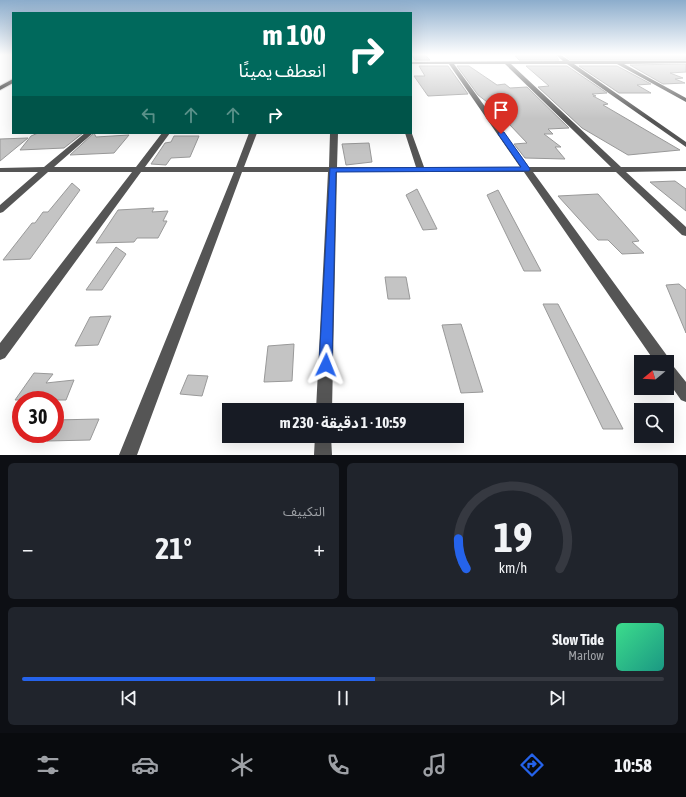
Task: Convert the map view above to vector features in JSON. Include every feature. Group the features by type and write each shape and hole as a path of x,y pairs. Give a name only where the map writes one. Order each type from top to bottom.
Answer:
{"main road":[{"path":"0,88 12,82"}],"street":[{"path":"460,76 658,355"},
{"path":"521,76 686,234"},
{"path":"587,76 686,145"},
{"path":"643,76 686,100"},
{"path":"0,210 88,134"},
{"path":"0,354 165,134"},
{"path":"128,455 253,134"},
{"path":"324,403 334,134"},
{"path":"409,134 421,169"},
{"path":"0,170 686,169"},
{"path":"674,378 686,395"},
{"path":"323,443 323,455"}],"building":[{"path":"414,76 455,76 468,94 428,96"},
{"path":"464,76 484,76 497,85 505,84 510,88 527,87 569,128 548,129 553,134 544,134 561,147 555,147 565,159 525,158 514,144 527,143 491,105 478,95"},
{"path":"538,76 582,76 607,93 592,94 608,104 603,105 680,150 628,155 582,128 538,87 549,86"},
{"path":"594,76 636,76 651,84 637,85 651,93 619,93"},
{"path":"650,76 678,76 683,78 675,79 685,83 663,84"},
{"path":"36,134 82,134 64,148 20,150 31,136"},
{"path":"93,134 96,137 129,135 114,153 70,155"},
{"path":"174,136 199,136 190,157 171,158 166,165 151,164 165,143 171,142"},
{"path":"28,138 0,161 0,139"},
{"path":"369,143 372,162 346,165 342,144"},
{"path":"675,181 686,189 686,211 650,182"},
{"path":"72,183 80,190 30,259 3,260 32,223 35,223 43,212 48,212"},
{"path":"417,189 437,229 423,230 406,195"},
{"path":"498,190 541,271 524,271 487,195"},
{"path":"598,194 639,241 632,242 644,253 622,254 608,240 598,240 558,196"},
{"path":"154,208 152,212 168,211 163,221 167,221 158,238 137,238 134,242 96,243 118,210"},
{"path":"116,247 126,254 102,290 86,290"},
{"path":"385,277 406,277 410,299 388,299"},
{"path":"679,284 686,290 686,333 666,285"},
{"path":"543,304 558,304 623,429 603,429"},
{"path":"111,316 98,345 75,346 90,317"},
{"path":"461,324 483,392 461,393 442,325"},
{"path":"294,344 292,381 264,382 268,346"},
{"path":"34,373 53,374 46,383 74,380 66,400 64,400 64,391 21,391"},
{"path":"188,375 208,376 202,396 180,394"},
{"path":"99,419 90,440 64,441 64,420"}],"route":[{"path":"326,365 333,170 526,169 501,134"}]}
